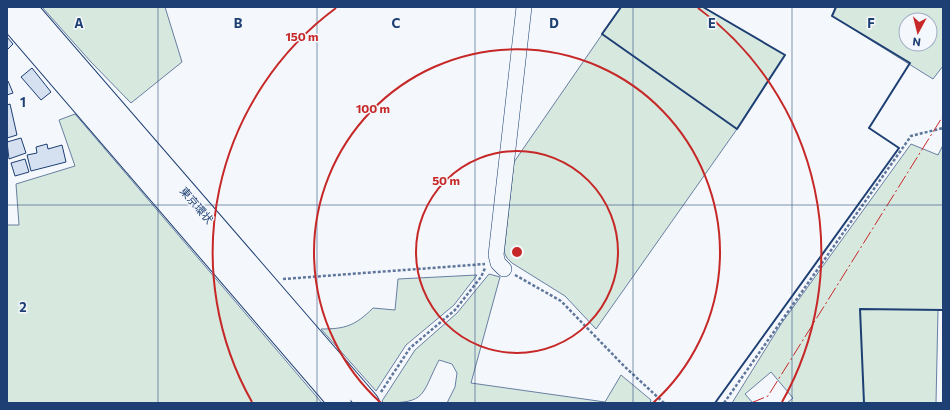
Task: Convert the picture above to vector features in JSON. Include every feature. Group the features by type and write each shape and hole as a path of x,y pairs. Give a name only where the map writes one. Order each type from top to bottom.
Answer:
{"highway":[{"name":"東京環状","path":"25,7 261,280 374,398"},
{"name":"東京環状","path":"7,16 340,403"}],"street":[{"path":"504,269 498,263 496,255 524,7"}],"path":[{"path":"724,403 911,136 943,128"},
{"path":"261,280 487,264 481,277 455,310 410,348 374,398"},
{"path":"504,269 561,301 624,366 664,403"}],"shaded area":[{"path":"42,7 165,7 182,62 131,103 91,62"},
{"path":"621,7 703,7 785,55 737,129 596,329 565,296 512,263 504,252 514,162"},
{"path":"836,7 943,7 943,66 933,79 832,16"},
{"path":"75,114 322,403 7,403 7,225 19,225 16,184 75,166 59,120"},
{"path":"911,144 938,155 943,145 943,310 938,310 936,403 787,403 793,398 771,372 745,394 753,403 732,403 781,324"},
{"path":"489,274 500,277 471,383 605,402 621,375 651,400 650,403 447,403 455,387 457,373 452,364 439,360 425,389 416,399 398,403 384,403 382,401 415,350 457,313"},
{"path":"477,275 454,305 406,345 376,391 321,329 343,327 355,323 373,308 395,310 398,279"}],"building":[{"path":"7,37 13,44 7,50"},
{"path":"32,68 51,92 41,100 21,77"},
{"path":"8,81 13,93 7,95 7,82"},
{"path":"10,104 17,135 7,138 7,105"},
{"path":"21,138 26,153 9,159 7,142"},
{"path":"47,144 48,149 62,145 66,162 31,171 27,155 37,153 36,147"},
{"path":"25,159 29,172 15,176 11,163"}],"wall":[{"path":"621,7 602,34 737,129 785,55 703,7"},
{"path":"715,403 899,148 869,128 910,63 832,16 836,7"},
{"path":"864,403 860,309 943,310"}],"power":[{"path":"751,403 768,396 943,116"}]}
